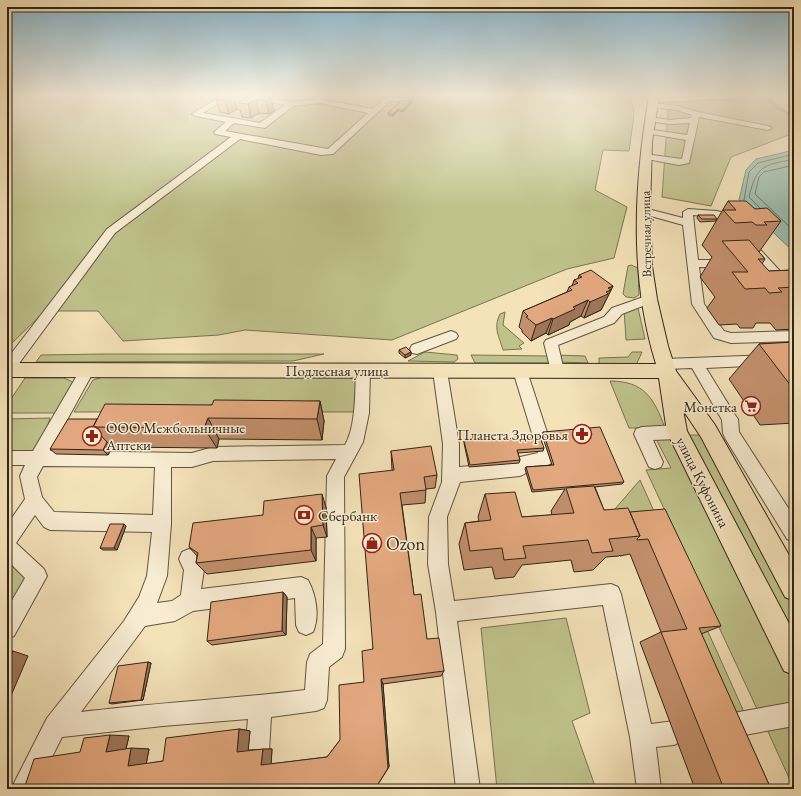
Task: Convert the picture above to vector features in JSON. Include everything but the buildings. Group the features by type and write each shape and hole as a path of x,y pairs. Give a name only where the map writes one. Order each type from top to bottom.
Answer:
{"main road":[{"name":"Встречная улица","path":"649,133 644,211 645,266 649,299 666,368"},
{"name":"Подлесная улица","path":"7,370 557,371 666,368"},
{"name":"улица Куфонина","path":"666,368 677,432 794,662"},
{"name":"улица Куфонина","path":"666,368 708,431 794,588"}],"street":[{"path":"224,133 321,152 330,152 351,133"},
{"path":"675,133 690,138"},
{"path":"647,156 679,162 686,161 691,133"},
{"path":"7,370 111,231 238,136"},
{"path":"644,211 688,223"},
{"path":"729,226 717,214 688,212 698,304 719,335 731,338 794,336"},
{"path":"745,240 768,265 792,299"},
{"path":"693,263 743,266 768,265"},
{"path":"557,371 551,343 609,320 617,311 649,299"},
{"path":"417,349 451,336"},
{"path":"666,368 696,363 794,359"},
{"path":"696,363 730,419 731,433 794,533"},
{"path":"88,369 28,476 34,501 50,521 162,524"},
{"path":"55,726 163,714 260,707 316,700 318,662 334,649 335,476 355,442 361,413 363,371"},
{"path":"440,371 443,406 451,444 451,482 438,517 438,564 446,612 468,789"},
{"path":"451,475 520,469 526,462 543,460 548,457 520,371"},
{"path":"654,462 642,434 677,432"},
{"path":"7,458 192,460 213,454 349,452"},
{"path":"23,789 55,726 139,616 147,603 157,576 162,524 163,460"},
{"path":"7,541 34,501"},
{"path":"7,547 37,576 7,630"},
{"path":"189,559 194,570 190,601"},
{"path":"139,616 175,611 190,601 301,587 305,595 306,625"},
{"path":"446,612 611,594 642,737 649,789"},
{"path":"257,751 260,707"},
{"path":"713,728 794,714"},
{"path":"642,737 674,733"}],"green space":[{"path":"7,133 631,133 629,151 603,150 595,190 627,207 614,258 567,269 392,340 245,330 219,335 123,341 98,311 45,311 10,345 7,345"},
{"path":"666,133 794,133 731,157 711,206 662,197"},
{"path":"631,265 638,268 639,295 634,298 626,297 623,294 628,266"},
{"path":"638,308 645,339 626,340 624,309"},
{"path":"505,312 503,325 524,343 519,346 522,349 503,350 497,332 497,324 500,314"},
{"path":"425,352 457,355 458,359 454,362 408,361"},
{"path":"632,352 642,352 634,366 599,367 599,358 628,357"},
{"path":"324,354 293,361 36,362 41,355"},
{"path":"471,355 549,356 550,363 475,363"},
{"path":"557,355 585,356 588,363 559,362"},
{"path":"103,377 347,377 356,380 357,412 74,412 93,380"},
{"path":"25,378 64,378 73,382 72,387 57,413 7,413 7,405"},
{"path":"610,381 631,384 646,393 657,408 665,428 629,428"},
{"path":"50,418 46,432 33,452 7,456 7,419"},
{"path":"688,435 701,435 794,604 794,637"},
{"path":"670,436 794,678 794,706 757,709 646,470 671,468 655,437"},
{"path":"640,480 744,712 708,717 695,636 608,517"},
{"path":"7,562 28,580 7,617"},
{"path":"566,618 590,713 572,721 596,789 497,789 481,628"},
{"path":"794,721 794,789 765,725"}],"water":[{"path":"794,150 794,252 739,200 746,170 756,159"}],"place":[{"name":"Монетка","path":"751,406"},
{"name":"Планета Здоровья","path":"582,434"},
{"name":"ООО Межбольничные Аптеки","path":"92,436"},
{"name":"Сбербанк","path":"304,515"},
{"name":"Ozon","path":"372,543"}]}
